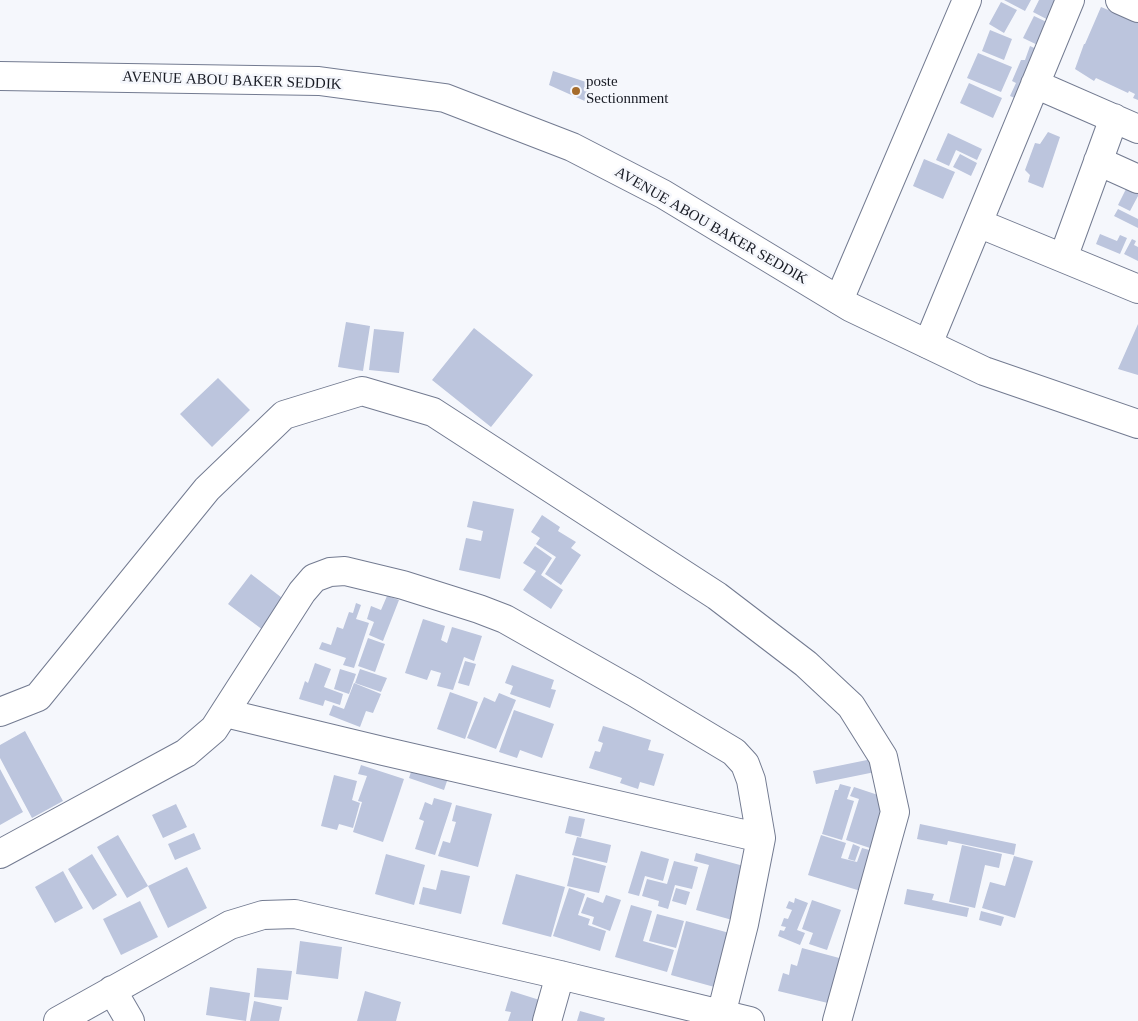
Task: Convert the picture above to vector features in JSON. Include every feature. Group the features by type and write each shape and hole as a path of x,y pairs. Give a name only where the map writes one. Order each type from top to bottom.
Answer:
{"street":[{"path":"839,300 967,0"},
{"path":"928,344 1070,0"},
{"path":"1120,0 1138,8"},
{"name":"AVENUE ABOU BAKER SEDDIK","path":"0,76 319,81 445,98 572,147 654,189 839,300 928,344 984,370 1138,424"},
{"path":"1035,84 1126,124 1098,161 1063,258"},
{"path":"1098,161 1138,178"},
{"path":"978,223 1138,289"},
{"path":"0,712 38,697 207,489 284,415 362,391 433,412 717,596 806,664 850,706 883,757 895,812 837,1021"},
{"path":"0,854 186,753 214,729 302,592 314,578 330,572 345,571 403,585 505,619 634,692 734,752 745,764 751,780 761,838 744,924 721,1014"},
{"path":"225,712 383,752 761,838"},
{"path":"58,1021 230,925 262,915 295,914 750,1021"},
{"path":"547,1021 560,975"},
{"path":"112,990 130,1021"}],"building":[{"path":"1004,0 1031,0 1025,11"},
{"path":"1039,0 1068,0 1056,24 1033,12"},
{"path":"1001,2 1017,10 1004,33 989,24"},
{"path":"1101,7 1138,22 1138,100 1133,98 1135,94 1129,91 1128,93 1096,78 1094,81 1075,69"},
{"path":"1034,16 1057,27 1046,49 1023,38"},
{"path":"990,30 1012,39 1004,60 982,51"},
{"path":"1030,46 1043,52 1022,101 1010,96 1016,83 1012,81 1021,60 1025,60"},
{"path":"978,53 1012,67 1001,92 967,78"},
{"name":"poste Sectionnment","path":"553,71 592,84 587,102 549,85"},
{"path":"969,83 1002,98 993,118 960,103"},
{"path":"1048,132 1060,137 1043,188 1028,182 1030,175 1025,170 1035,143 1040,144"},
{"path":"948,133 982,149 977,160 956,150 949,166 936,160"},
{"path":"960,154 977,163 971,176 953,167"},
{"path":"924,159 955,172 943,199 913,186"},
{"path":"1127,187 1138,192 1138,196 1130,211 1118,205"},
{"path":"1118,209 1138,219 1138,228 1114,216"},
{"path":"1100,234 1117,241 1120,235 1127,238 1120,254 1096,244"},
{"path":"1132,239 1136,241 1134,245 1138,247 1138,261 1124,254"},
{"path":"346,322 370,326 363,371 338,367"},
{"path":"1138,324 1138,375 1118,369"},
{"path":"474,328 533,375 491,427 432,380"},
{"path":"374,329 404,332 399,373 369,370"},
{"path":"218,378 250,410 212,447 180,414"},
{"path":"473,501 514,509 500,579 459,570 466,538 481,541 483,531 467,527"},
{"path":"542,515 560,527 558,531 576,542 571,548 581,555 561,585 545,574 556,557 536,544 540,538 531,532"},
{"path":"535,546 552,558 541,575 563,590 551,609 523,590 536,571 523,563"},
{"path":"251,574 286,601 263,630 228,604"},
{"path":"387,596 399,600 383,641 369,635 374,622 367,619 371,606 381,610"},
{"path":"356,603 361,605 356,619 369,623 354,668 343,665 346,658 319,649 322,642 331,645 337,627 343,629 349,612 353,613"},
{"path":"423,619 445,626 441,640 447,643 452,627 482,636 474,661 464,657 453,690 437,686 441,673 431,670 427,680 405,673"},
{"path":"368,638 385,644 375,672 358,666"},
{"path":"465,661 476,664 469,686 458,683"},
{"path":"315,663 331,669 324,687 343,694 340,705 325,700 323,706 299,699 305,681 308,683"},
{"path":"512,665 554,680 551,689 556,690 550,708 510,694 513,686 505,683"},
{"path":"340,669 356,674 349,694 334,689"},
{"path":"360,669 387,678 381,692 355,683"},
{"path":"354,683 381,694 373,713 366,711 360,727 329,715 333,705 344,709"},
{"path":"450,692 478,702 465,739 437,729"},
{"path":"499,693 516,700 496,749 467,738 484,697 495,702"},
{"path":"514,710 554,724 542,758 520,750 517,758 499,752"},
{"path":"603,726 651,740 648,750 664,754 654,786 640,782 638,789 620,783 622,778 589,768 595,751 600,752 603,743 598,741"},
{"path":"25,731 63,801 32,818 0,758 0,745"},
{"path":"872,759 875,772 816,784 813,771"},
{"path":"414,763 449,775 444,790 409,778"},
{"path":"361,765 404,779 383,842 353,832 362,802 358,801 367,776 358,774"},
{"path":"0,769 23,812 0,825"},
{"path":"334,775 357,781 352,800 360,803 353,828 339,824 337,830 321,826"},
{"path":"840,784 851,787 847,799 854,801 842,840 822,834 835,790 838,790"},
{"path":"854,787 890,799 873,849 846,840 859,799 850,796"},
{"path":"434,798 452,803 435,855 415,849 424,821 419,819 425,802 432,805"},
{"path":"176,804 187,827 163,838 152,815"},
{"path":"456,805 492,814 478,867 438,856 443,841 450,843 456,822 452,821"},
{"path":"569,816 585,819 581,837 565,833"},
{"path":"920,824 1016,844 1014,855 948,841 947,845 917,839"},
{"path":"194,833 201,849 175,860 168,844"},
{"path":"118,835 148,886 127,898 97,847"},
{"path":"821,835 846,843 841,858 857,862 862,848 877,852 864,892 808,875"},
{"path":"577,837 611,845 607,863 572,855"},
{"path":"853,844 860,847 855,861 848,859"},
{"path":"962,845 1002,854 999,868 985,865 975,908 949,902"},
{"path":"641,851 669,859 663,881 645,876 639,896 628,893"},
{"path":"696,853 751,868 736,921 696,910 709,865 694,861"},
{"path":"92,854 117,895 93,910 68,869"},
{"path":"386,854 425,865 414,905 375,894"},
{"path":"1014,856 1033,861 1015,918 982,908 990,882 1005,886"},
{"path":"574,857 606,866 599,893 567,886"},
{"path":"674,861 698,867 692,889 675,885 668,909 658,906 659,901 642,896 647,879 667,884"},
{"path":"187,867 207,908 168,928 148,886"},
{"path":"441,870 470,876 461,914 419,904 423,887 436,890"},
{"path":"63,871 83,908 55,923 35,887"},
{"path":"516,874 565,887 551,937 502,924"},
{"path":"569,888 585,894 578,915 590,919 588,925 606,931 600,951 553,936"},
{"path":"676,888 690,892 686,905 672,901"},
{"path":"907,889 934,894 932,900 969,908 967,917 904,904"},
{"path":"606,895 621,900 610,931 592,924 594,917 581,913 587,897 603,903"},
{"path":"795,898 808,903 797,930 805,933 800,945 778,936 780,930 784,931 786,927 781,926 784,918 788,919 792,910 786,908 789,901 794,903"},
{"path":"812,900 841,910 827,950 809,944 813,933 802,929"},
{"path":"140,901 158,937 121,955 103,919"},
{"path":"631,905 652,911 643,941 674,950 667,972 615,957"},
{"path":"981,911 1004,917 1001,926 979,920"},
{"path":"657,914 684,921 676,948 649,941"},
{"path":"686,921 733,934 718,988 671,975"},
{"path":"300,941 342,947 338,979 296,974"},
{"path":"802,948 843,959 832,1004 778,991 783,973 789,975 791,964 797,966"},
{"path":"257,968 292,971 288,1000 254,997"},
{"path":"210,987 250,993 246,1021 206,1015"},
{"path":"365,991 401,1002 396,1021 357,1021"},
{"path":"511,991 546,1002 540,1021 508,1021 511,1012 505,1011"},
{"path":"254,1001 282,1007 279,1021 250,1021"},
{"path":"580,1011 605,1018 604,1021 577,1021"}],"place":[{"name":"poste Sectionnment","path":"576,91"}]}
